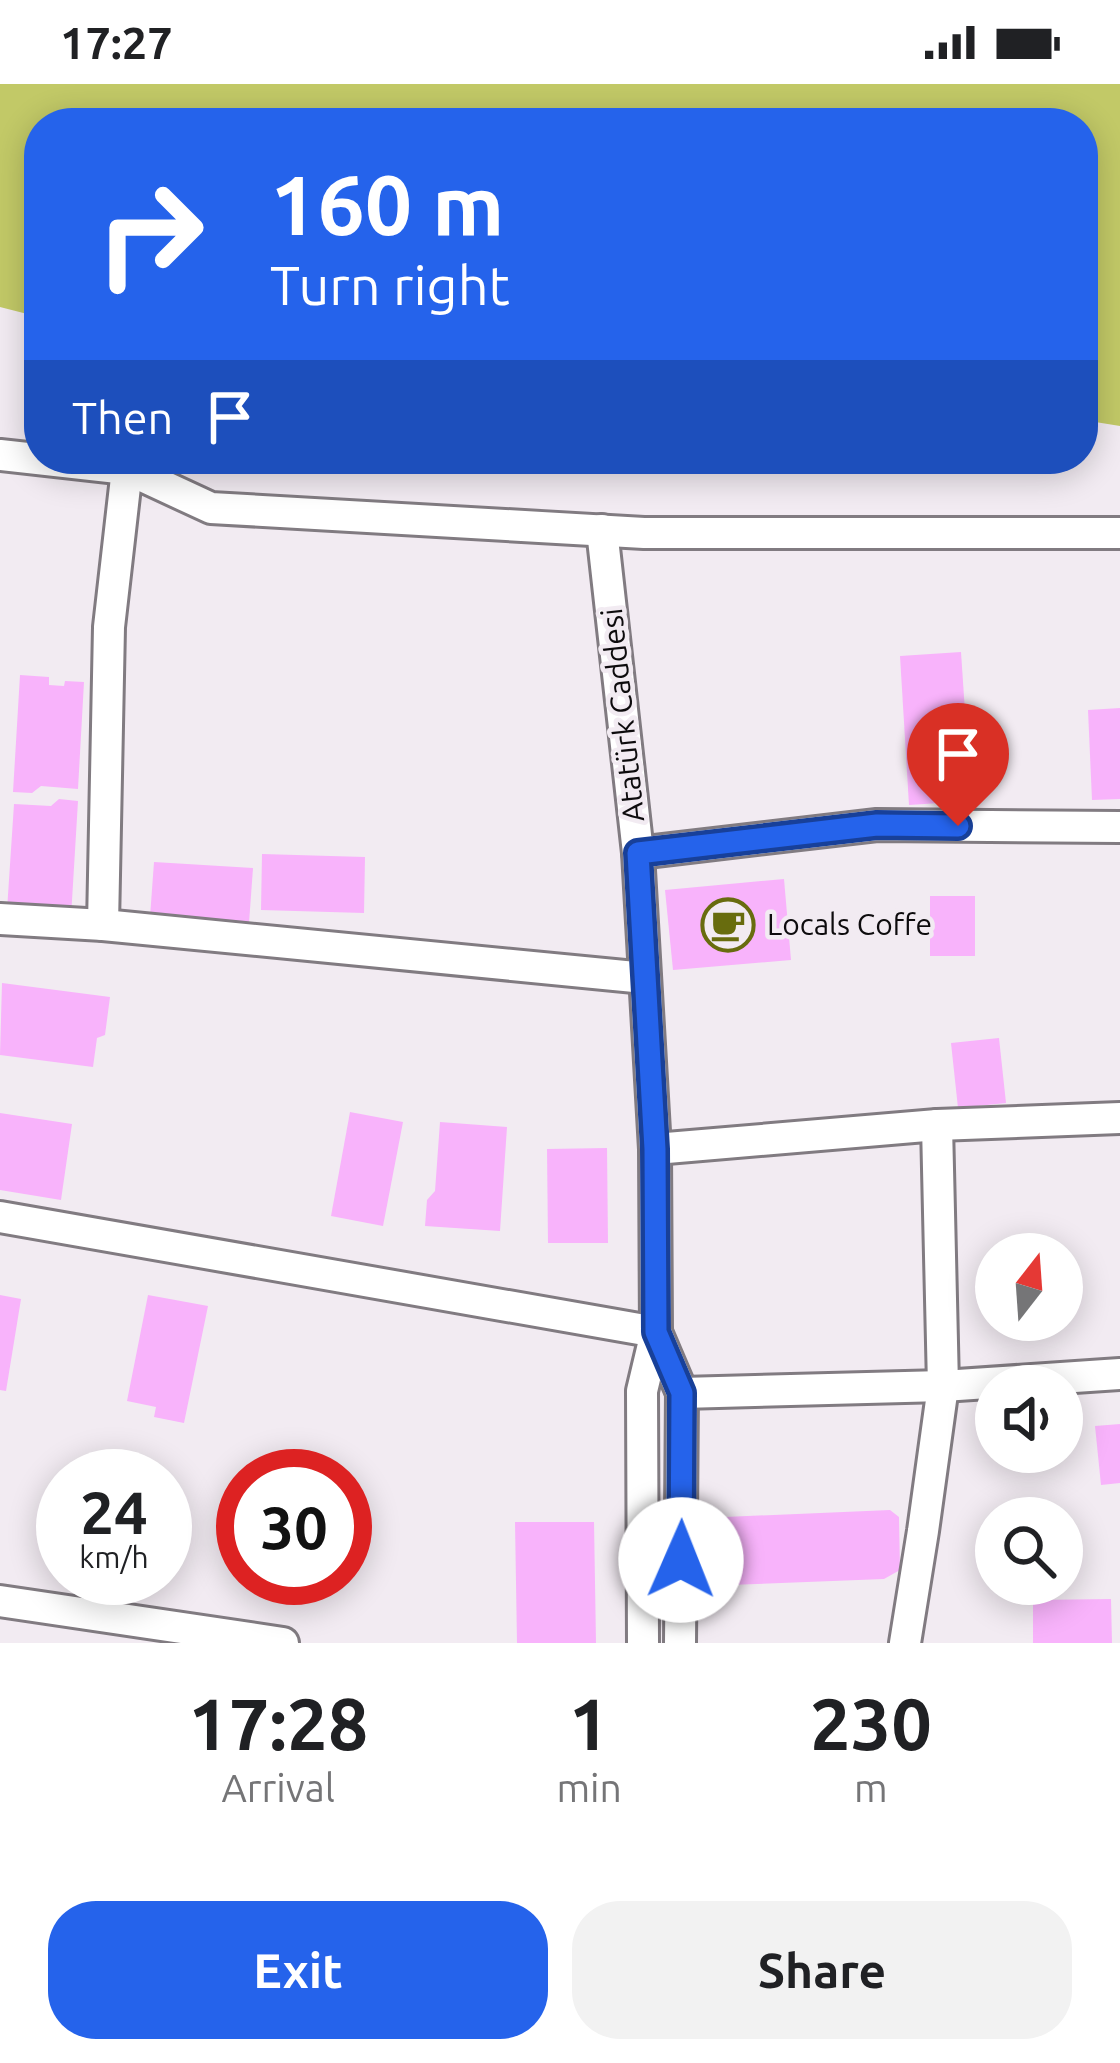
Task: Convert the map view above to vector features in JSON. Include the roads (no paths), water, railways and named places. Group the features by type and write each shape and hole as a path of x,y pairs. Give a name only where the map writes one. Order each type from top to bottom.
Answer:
{"street":[{"path":"103,925 109,627 126,474"},
{"path":"138,474 211,508 644,532 1120,533"},
{"name":"Atatürk Caddesi","path":"602,530 638,853 655,1149 656,1332 642,1391 643,1643"},
{"path":"638,853 877,825 1120,827"},
{"path":"0,919 645,978"},
{"path":"655,1149 937,1125 1120,1118"},
{"path":"904,1643 943,1387 937,1125"},
{"path":"0,1217 656,1332"},
{"name":"Atatürk Caddesi","path":"656,1332 682,1393 680,1643"},
{"path":"682,1393 943,1387 1120,1374"},
{"path":"0,1601 283,1643"}],"place":[{"name":"Locals Coffe","path":"728,925"}]}
